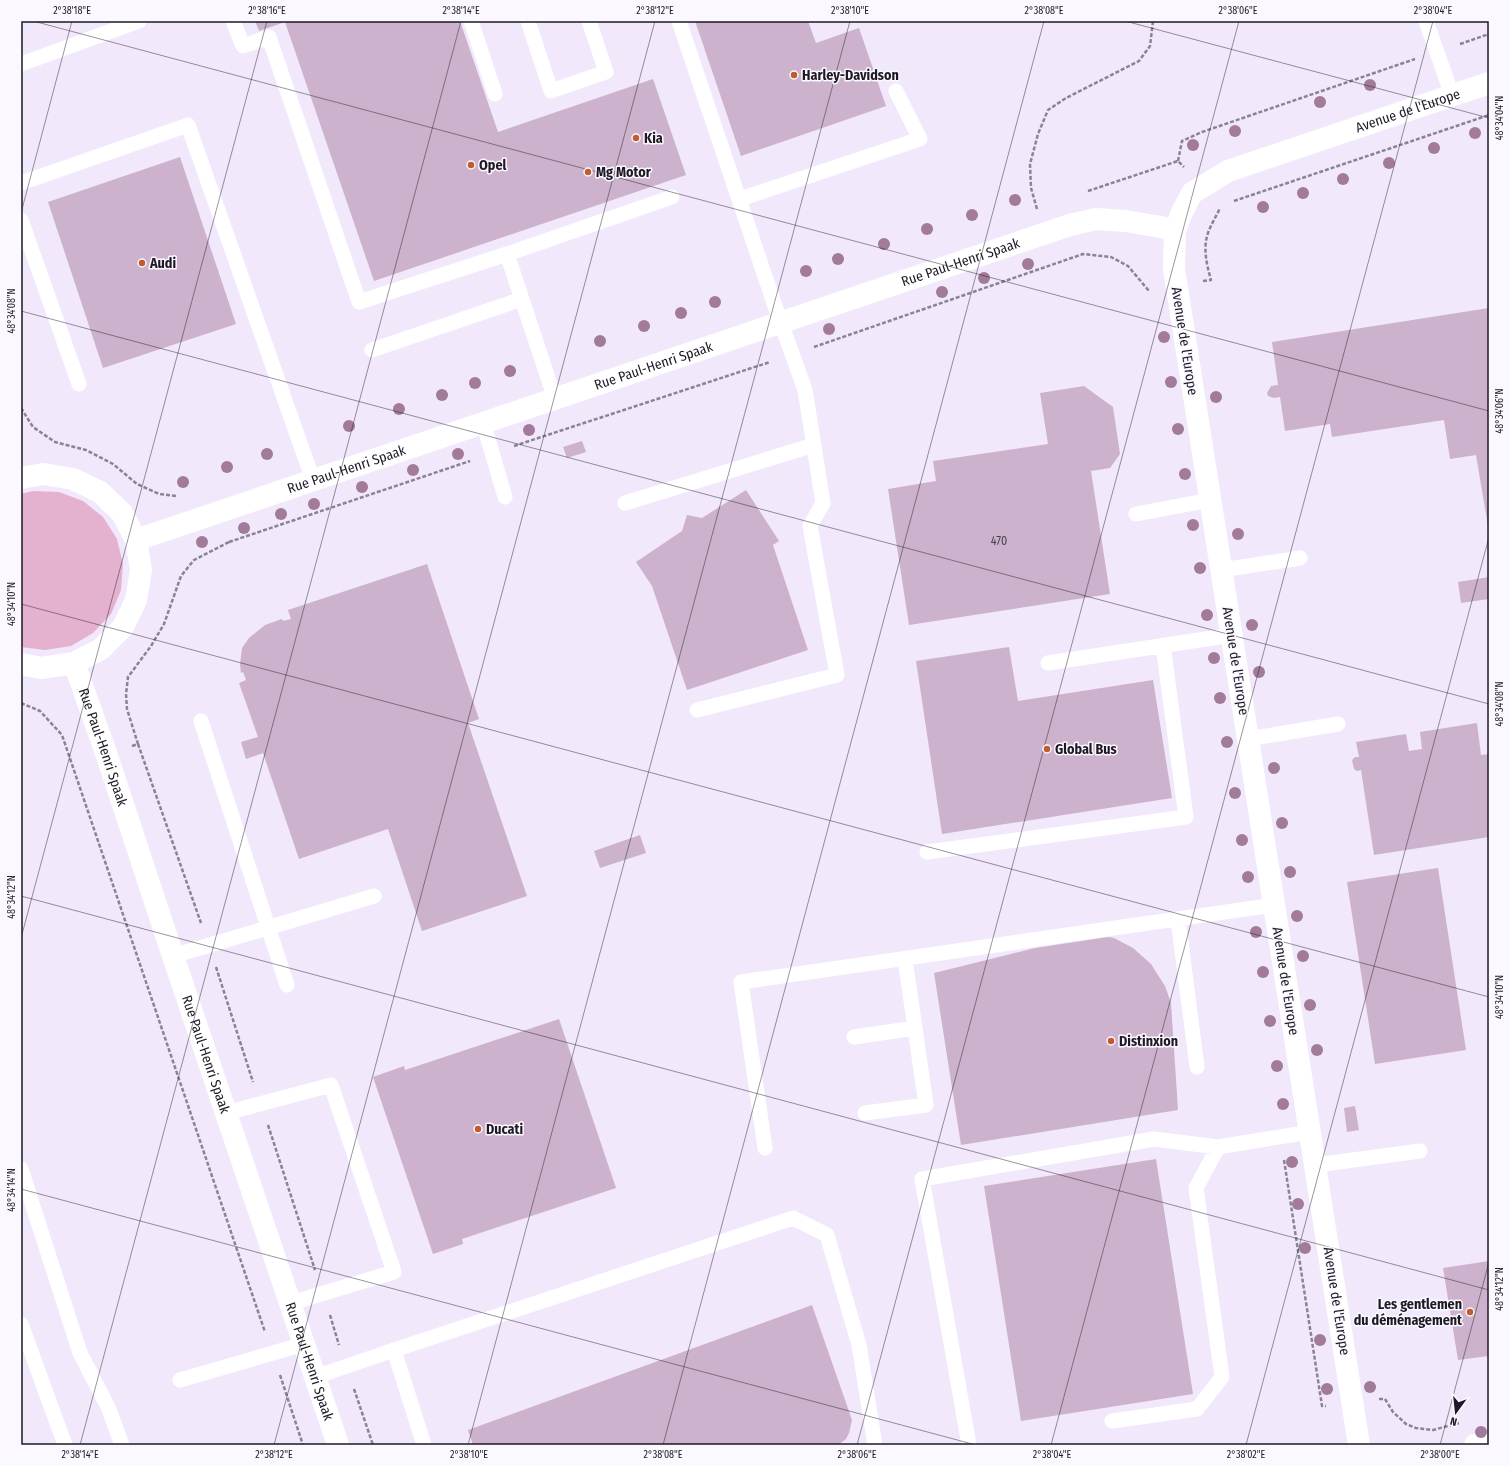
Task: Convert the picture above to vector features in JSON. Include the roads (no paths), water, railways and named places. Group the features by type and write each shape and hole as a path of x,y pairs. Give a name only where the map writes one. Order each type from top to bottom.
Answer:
{"street":[{"name":"Avenue de l'Europe","path":"1359,1445 1174,269 1175,232 1182,212 1192,194 1228,171 1489,83"},
{"name":"Rue Paul-Henri Spaak","path":"136,540 1070,225 1096,219 1126,221 1161,227 1175,232"},
{"path":"21,478 43,474 73,479 100,492 122,513 136,540 141,570 136,600 123,627 101,649 74,663 41,668 21,664"},
{"name":"Rue Paul-Henri Spaak","path":"74,663 106,753 338,1445"},
{"path":"1469,1437 1489,1443"}],"lane":[{"path":"21,64 139,21"},
{"path":"234,21 242,46 270,37 359,302 507,254 672,197"},
{"path":"471,21 495,94"},
{"path":"528,21 551,91 606,72 589,21"},
{"path":"679,21 805,390 823,503 810,526 837,675 697,710"},
{"path":"1426,21 1452,95"},
{"path":"740,199 920,139 896,91"},
{"path":"21,183 188,125 314,480"},
{"path":"21,220 79,384"},
{"path":"507,254 555,399"},
{"path":"372,350 522,299"},
{"path":"483,422 505,498"},
{"path":"625,503 814,445"},
{"path":"1136,514 1210,500"},
{"path":"1222,570 1300,558"},
{"path":"1048,663 1232,635"},
{"path":"928,852 1186,817 1163,645"},
{"path":"201,721 287,984"},
{"path":"1248,739 1338,724"},
{"path":"173,956 374,896"},
{"path":"766,1148 741,982 1274,905"},
{"path":"1178,919 1197,1067"},
{"path":"865,1113 926,1105 905,959"},
{"path":"854,1037 915,1028"},
{"path":"226,1113 331,1085 394,1272 291,1303"},
{"path":"969,1445 922,1179 1154,1139 1218,1147 1310,1132"},
{"path":"1112,1421 1197,1409 1222,1377 1196,1188 1218,1147"},
{"path":"1316,1165 1420,1151"},
{"path":"21,1169 80,1353 108,1407 122,1445"},
{"path":"316,1377 793,1218 828,1235 859,1345 875,1445"},
{"path":"21,1324 65,1445"},
{"path":"180,1380 304,1344"},
{"path":"394,1350 424,1445"}],"place":[{"name":"Harley-Davidson","path":"794,75"},
{"name":"Kia","path":"636,138"},
{"name":"Opel","path":"471,165"},
{"name":"Mg Motor","path":"588,172"},
{"name":"Audi","path":"142,263"},
{"name":"Global Bus","path":"1047,749"},
{"name":"Distinxion","path":"1111,1041"},
{"name":"Ducati","path":"478,1129"},
{"name":"Les gentlemen du déménagement","path":"1470,1312"}]}
